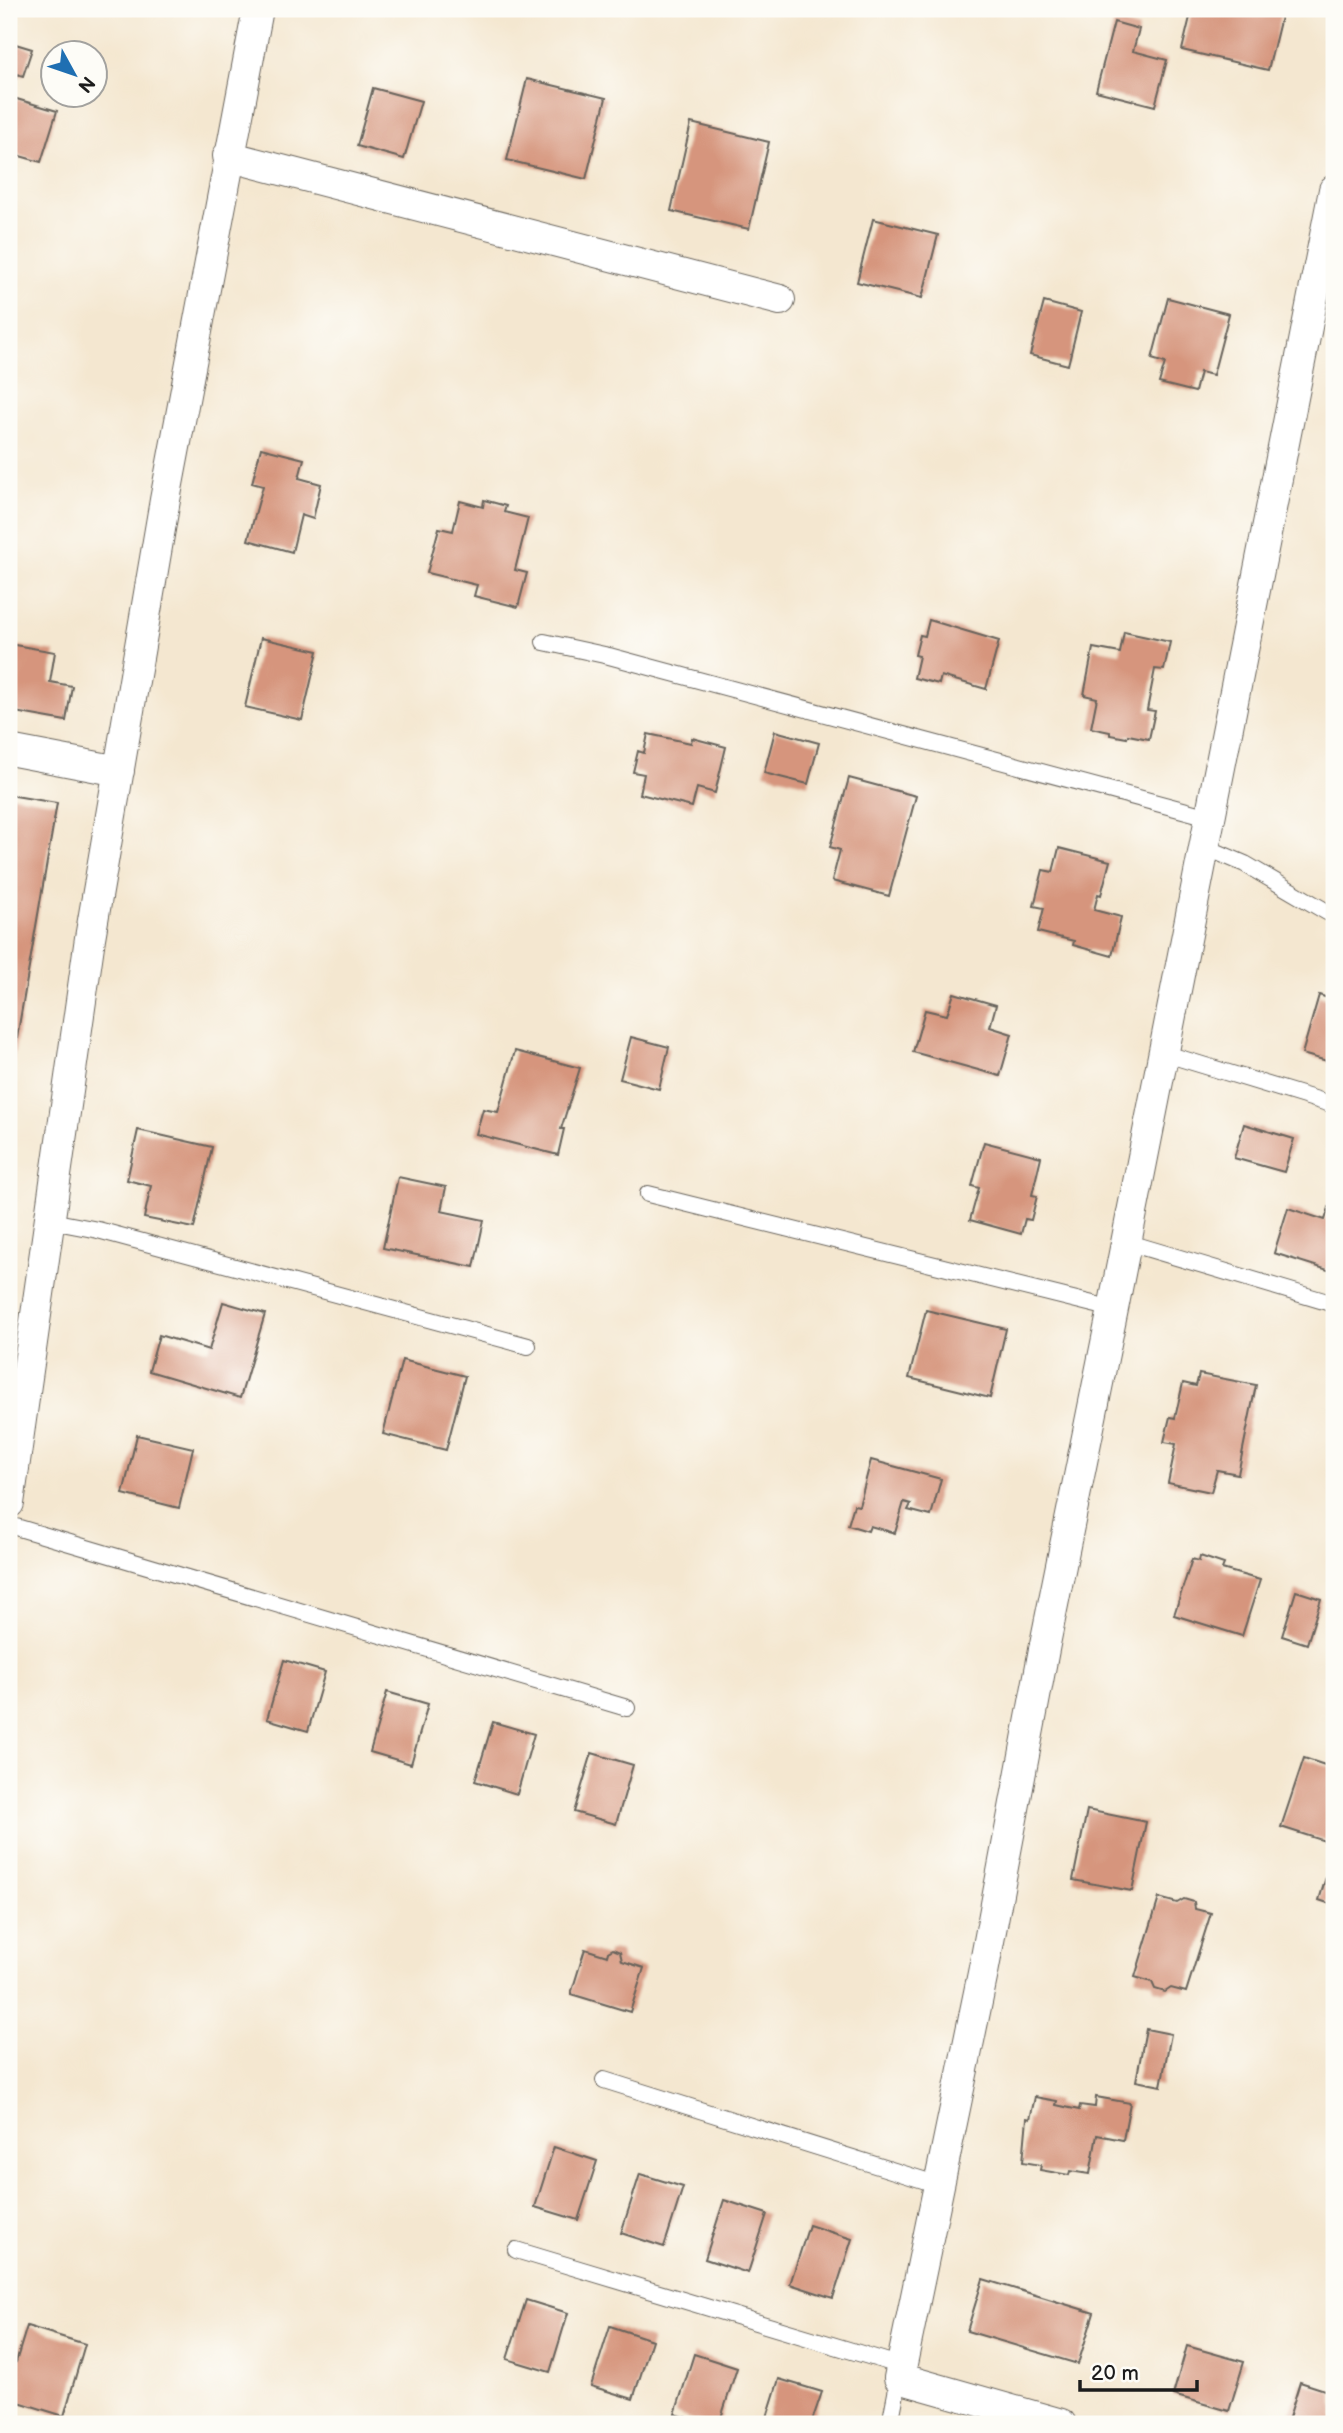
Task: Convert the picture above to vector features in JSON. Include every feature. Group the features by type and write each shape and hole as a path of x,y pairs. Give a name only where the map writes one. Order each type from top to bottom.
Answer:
{"street":[{"path":"10,1485 51,1220 90,938 163,514 228,156 258,9"},
{"path":"228,156 780,300"},
{"path":"1061,2424 901,2372 983,1973 1047,1631 1334,190"},
{"path":"9,750 119,771"}],"lane":[{"path":"544,642 609,656 1209,817"},
{"path":"1203,846 1245,864 1334,914"},
{"path":"1163,1053 1334,1105"},
{"path":"648,1194 1113,1309"},
{"path":"51,1220 98,1230 528,1346"},
{"path":"1126,1242 1334,1304"},
{"path":"9,1525 627,1708"},
{"path":"604,2080 939,2185"},
{"path":"516,2250 901,2372 890,2424"}],"building":[{"path":"1192,9 1283,9 1268,70 1182,50"},
{"path":"1114,22 1139,29 1133,51 1167,60 1155,106 1096,91"},
{"path":"9,42 32,49 23,76 17,74 10,97 38,105 38,108 57,111 41,162 9,153"},
{"path":"527,79 606,98 586,179 507,160"},
{"path":"373,88 421,101 404,159 357,146"},
{"path":"691,123 769,142 749,229 671,211"},
{"path":"873,219 938,235 922,298 857,282"},
{"path":"1168,298 1229,314 1213,375 1200,372 1195,392 1159,383 1165,363 1152,359"},
{"path":"1044,302 1081,312 1068,365 1030,355"},
{"path":"261,448 304,459 299,478 321,484 313,519 301,515 292,552 248,540 263,486 252,483"},
{"path":"484,500 506,506 504,512 528,518 515,570 527,573 518,607 474,596 477,585 427,573 439,528 453,531 460,501 483,507"},
{"path":"929,620 999,641 986,689 941,676 939,684 914,678 919,656 915,655 920,635 925,636"},
{"path":"1124,632 1170,642 1164,670 1155,669 1147,710 1155,711 1149,739 1110,735 1110,732 1091,728 1097,698 1084,695 1093,648 1120,653"},
{"path":"261,638 318,651 302,720 245,707"},
{"path":"9,644 55,652 50,682 72,686 66,721 9,711"},
{"path":"775,731 819,743 808,784 764,773"},
{"path":"648,734 691,743 692,738 726,747 715,793 697,788 692,807 640,794 644,774 633,772 638,751 644,753"},
{"path":"849,778 916,796 889,896 832,881 840,850 830,847"},
{"path":"9,795 57,803 10,1079 9,1079"},
{"path":"1059,848 1110,861 1094,910 1121,917 1112,956 1073,945 1074,941 1038,932 1044,908 1034,906 1043,870 1053,872"},
{"path":"954,993 996,1005 990,1027 1012,1034 1000,1076 913,1052 925,1010 947,1015"},
{"path":"1319,995 1334,1000 1334,1063 1302,1054"},
{"path":"631,1037 669,1047 659,1089 620,1079"},
{"path":"515,1051 580,1068 561,1129 564,1129 558,1155 476,1134 483,1109 498,1112"},
{"path":"1244,1124 1294,1139 1284,1172 1234,1158"},
{"path":"138,1130 212,1147 194,1228 144,1218 151,1186 127,1180"},
{"path":"984,1142 1041,1157 1032,1195 1037,1196 1031,1220 1025,1219 1021,1234 970,1220 979,1188 972,1186"},
{"path":"398,1177 446,1187 441,1211 484,1220 474,1267 383,1248"},
{"path":"1334,1192 1334,1272 1274,1253 1288,1208 1325,1220"},
{"path":"223,1302 265,1314 240,1398 149,1371 159,1335 209,1350"},
{"path":"926,1310 1006,1329 990,1398 909,1378"},
{"path":"402,1360 465,1376 446,1450 383,1434"},
{"path":"1199,1374 1256,1385 1238,1474 1217,1470 1211,1492 1168,1483 1176,1444 1164,1442 1170,1417 1175,1418 1183,1383 1196,1386"},
{"path":"137,1435 193,1448 179,1508 123,1494"},
{"path":"871,1460 941,1479 931,1516 908,1510 911,1504 904,1502 895,1533 870,1526 868,1531 848,1525 854,1505 859,1506"},
{"path":"1200,1556 1224,1564 1222,1569 1260,1580 1242,1636 1174,1615 1192,1559 1199,1561"},
{"path":"1296,1591 1321,1599 1307,1644 1282,1636"},
{"path":"284,1660 325,1672 308,1731 267,1719"},
{"path":"387,1692 428,1704 411,1764 370,1752"},
{"path":"493,1722 534,1734 517,1794 475,1781"},
{"path":"592,1753 633,1765 616,1824 574,1812"},
{"path":"1304,1758 1334,1768 1334,1844 1281,1827"},
{"path":"1087,1810 1146,1822 1132,1891 1073,1880"},
{"path":"1331,1861 1334,1862 1334,1905 1319,1900"},
{"path":"1159,1898 1177,1903 1184,1899 1194,1902 1195,1909 1211,1913 1186,1992 1171,1988 1165,1992 1155,1989 1152,1982 1135,1977"},
{"path":"585,1949 607,1956 613,1949 620,1952 622,1961 644,1968 630,2012 571,1994"},
{"path":"1146,2029 1171,2034 1161,2086 1136,2081"},
{"path":"1035,2097 1057,2101 1056,2105 1079,2110 1080,2105 1095,2107 1096,2097 1130,2103 1123,2140 1097,2135 1090,2174 1070,2171 1069,2175 1040,2170 1041,2165 1023,2162 1027,2118 1030,2119"},
{"path":"554,2147 597,2161 578,2220 535,2207"},
{"path":"640,2174 683,2187 664,2247 621,2233"},
{"path":"724,2200 767,2214 748,2273 705,2259"},
{"path":"809,2225 852,2239 833,2298 790,2284"},
{"path":"983,2279 1094,2313 1078,2364 967,2331"},
{"path":"526,2300 568,2313 550,2372 507,2359"},
{"path":"27,2326 85,2344 64,2416 9,2399 9,2360 16,2362"},
{"path":"610,2326 652,2340 633,2399 591,2386"},
{"path":"1187,2346 1244,2362 1229,2411 1173,2395"},
{"path":"694,2354 737,2368 719,2424 708,2424 675,2414"},
{"path":"779,2379 822,2392 811,2424 765,2424"},
{"path":"1300,2382 1334,2393 1334,2424 1287,2424"}]}
